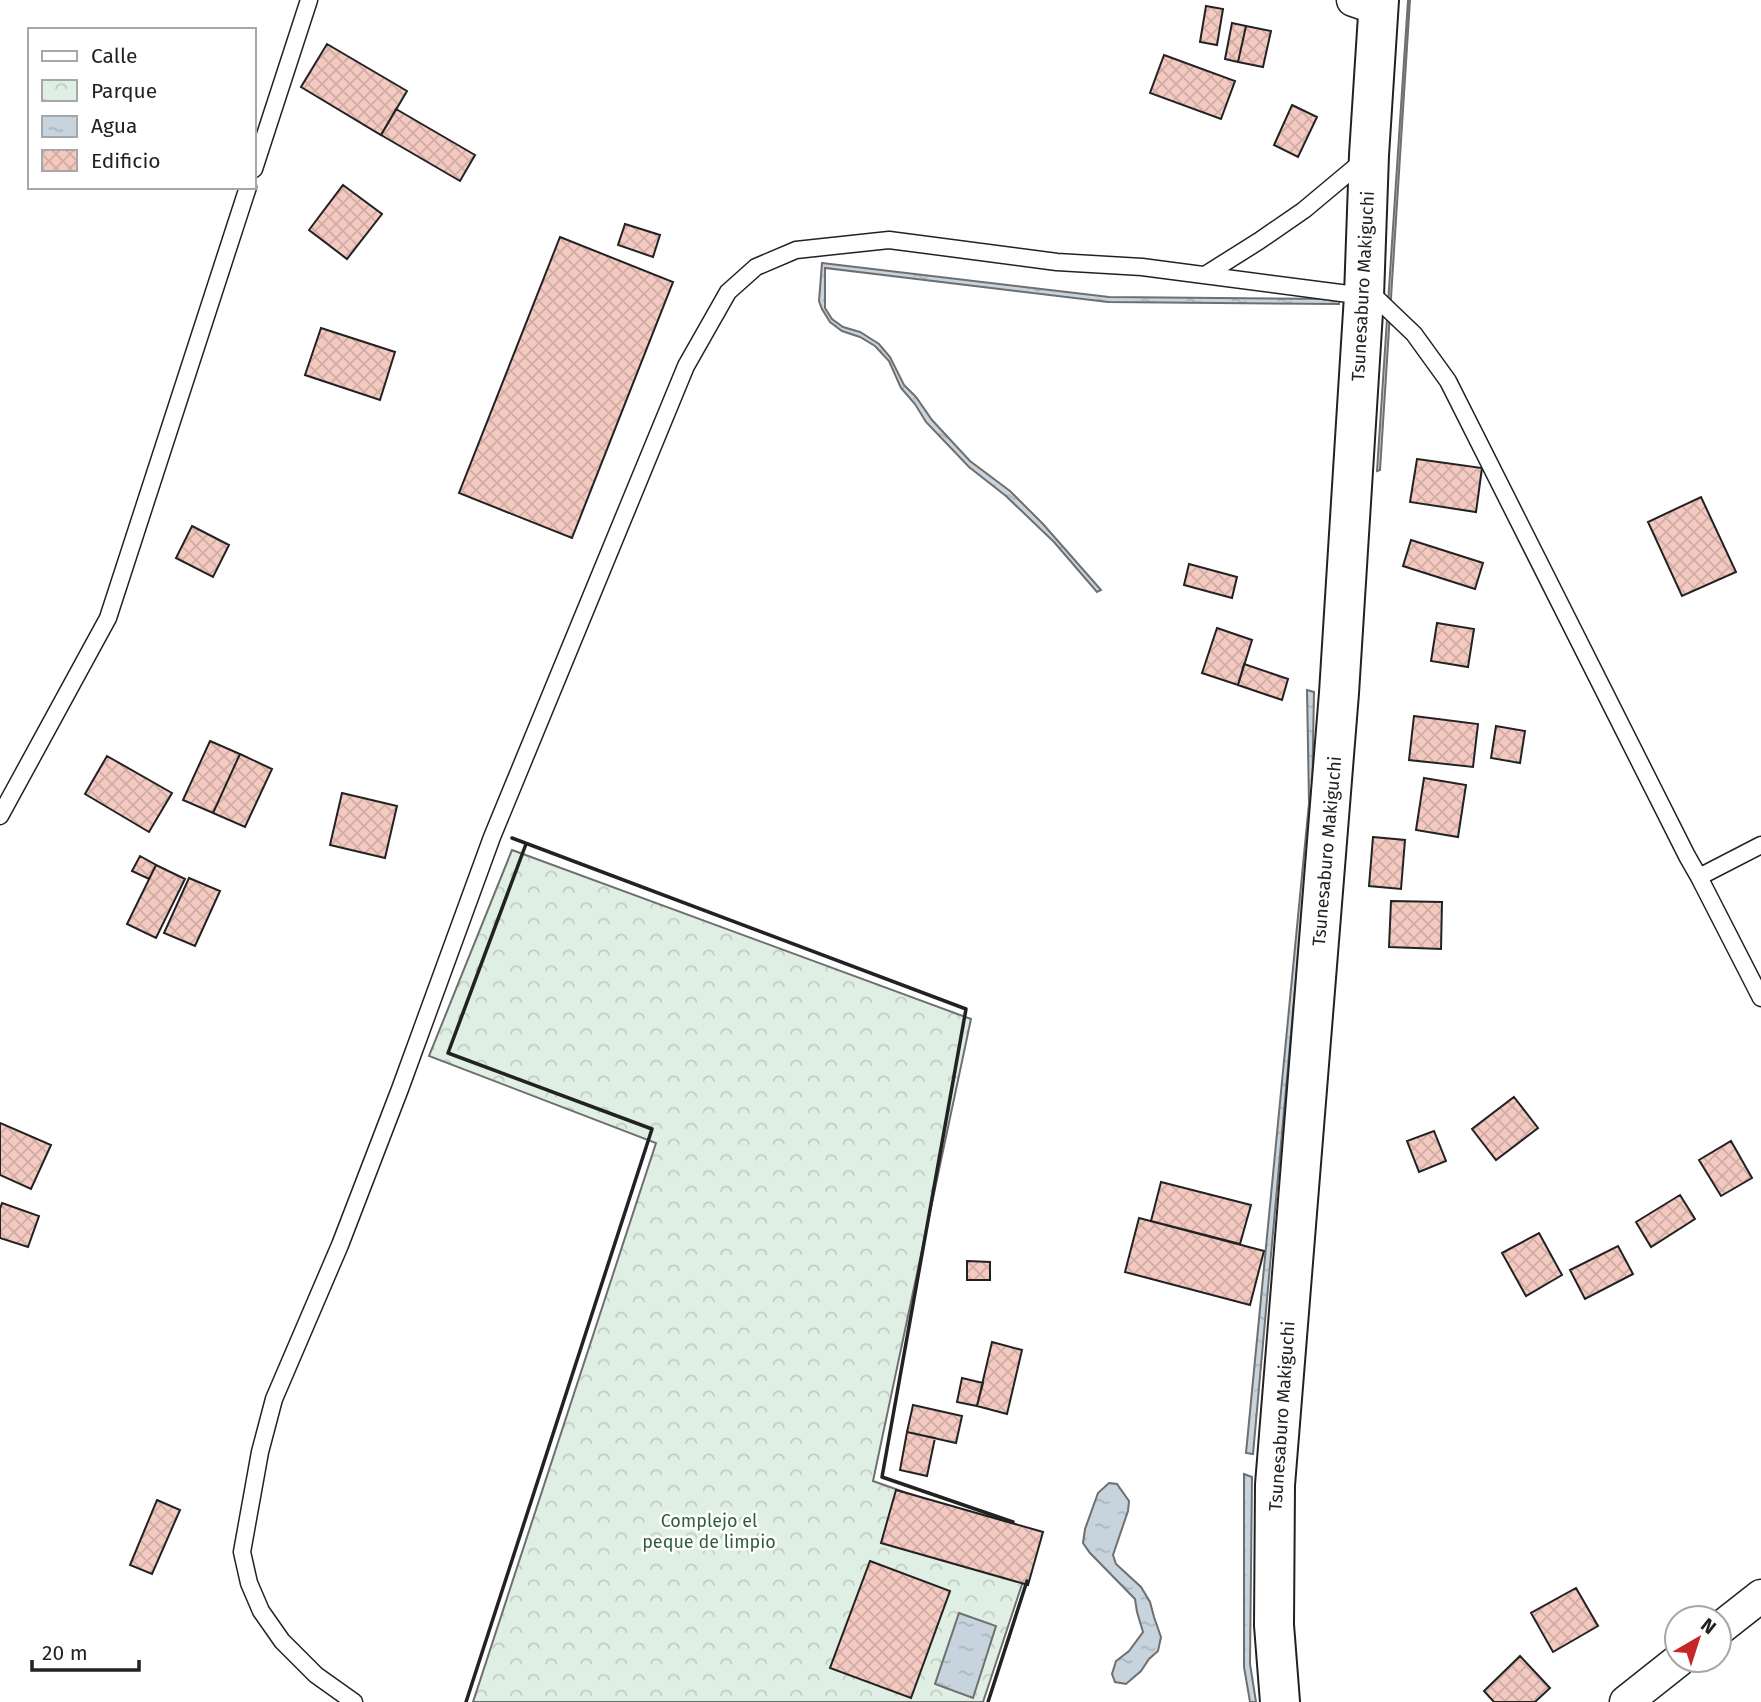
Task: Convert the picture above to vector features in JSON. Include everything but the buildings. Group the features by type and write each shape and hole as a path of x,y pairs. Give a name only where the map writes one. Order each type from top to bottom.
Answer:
{"street":[{"name":"Tsunesaburo Makiguchi","path":"1279,1702 1274,1625 1275,1485 1339,693 1364,292 1369,155 1370,3"},
{"path":"1733,1618 1761,1596"},
{"path":"1626,1702 1663,1673"}],"lane":[{"path":"256,163 309,0"},
{"path":"1205,275 1304,210 1369,155"},
{"path":"0,816 108,618 247,189"},
{"path":"354,1702 316,1675 282,1642 261,1611 249,1583 242,1552 260,1452 274,1399 340,1245 498,824 686,366 728,292 756,267 796,250 889,240 1057,262 1142,267 1364,292 1414,334 1448,381 1686,856 1761,998"},
{"path":"1699,877 1761,845"}],"green space":[{"name":"Complejo el peque de limpio","path":"512,850 971,1019 873,1481 1037,1539 983,1702 473,1702 656,1143 429,1056"}],"water":[{"path":"1408,0 1380,470 1377,471"},
{"path":"822,263 1109,297 1339,299 1339,304 1108,302 825,268 825,308 832,319 879,344 890,357 904,385 932,420 970,461 1010,491 1043,524 1101,590 1097,592 1054,542 1006,496 969,467 926,422 901,388 889,361 875,346 842,331 830,322 819,301"},
{"path":"1307,690 1314,692 1312,801 1253,1454 1246,1453 1309,803"},
{"path":"1244,1474 1252,1477 1250,1664 1256,1702 1250,1702 1244,1667"},
{"path":"1109,1483 1117,1484 1129,1501 1113,1555 1116,1564 1141,1587 1150,1602 1161,1637 1158,1651 1126,1684 1115,1682 1112,1674 1116,1661 1129,1651 1143,1632 1135,1599 1083,1543 1085,1529 1098,1493"},
{"path":"959,1613 996,1626 973,1698 935,1684"}],"wall":[{"path":"512,838 966,1009 882,1477 1013,1522"},
{"path":"466,1702 652,1129 448,1053 526,844"},
{"path":"988,1702 1027,1581"}]}
